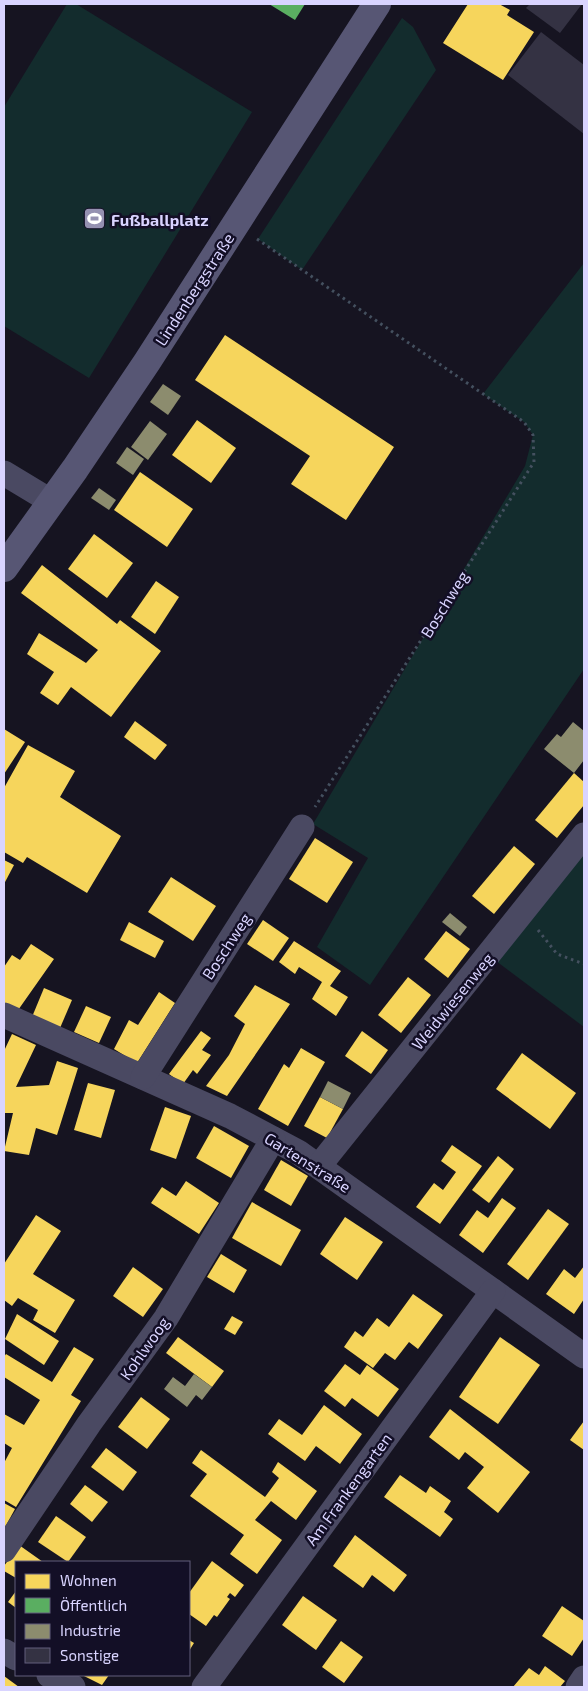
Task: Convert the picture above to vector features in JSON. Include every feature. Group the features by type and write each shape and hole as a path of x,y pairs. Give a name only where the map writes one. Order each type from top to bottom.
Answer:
{"main road":[{"name":"Lindenbergstraße","path":"4,568 52,502 147,362 377,4"}],"street":[{"path":"4,473 52,502"},
{"name":"Boschweg","path":"143,1077 302,827"},
{"name":"Weidwiesenweg","path":"319,1166 584,835"},
{"name":"Gartenstraße","path":"4,1015 230,1116 319,1166 584,1356"},
{"name":"Kohlwoog","path":"4,1550 84,1431 166,1318 273,1139"},
{"name":"Am Frankengarten","path":"204,1687 493,1291"},
{"path":"51,1676 73,1687"},
{"path":"578,1687 584,1678"}],"path":[{"name":"Boschweg","path":"236,224 524,422 534,435 534,462 302,827"},
{"path":"523,913 557,954 584,964"}],"green space":[{"name":"Fußballplatz","path":"67,4 76,4 252,112 89,378 4,326 4,107"},
{"path":"402,18 413,27 436,70 302,270 258,239"},
{"path":"584,263 584,669 370,985 317,947 368,858 313,824 525,466 533,435 524,422 483,394"},
{"path":"584,847 584,1027 492,958"}],"building: Wohnen":[{"path":"468,4 499,4 510,10 507,15 534,32 503,80 443,43"},
{"path":"225,335 394,447 346,520 291,484 310,456 195,380"},
{"path":"197,420 236,448 211,483 172,455"},
{"path":"140,472 193,509 167,547 114,510"},
{"path":"94,534 133,563 107,598 68,569"},
{"path":"42,565 117,624 120,620 161,651 111,717 71,687 58,705 40,693 54,672 27,654 39,633 86,663 98,650 21,593"},
{"path":"156,581 179,597 155,634 131,617"},
{"path":"135,721 167,745 155,760 124,737"},
{"path":"4,729 25,742 4,774"},
{"path":"28,745 75,771 60,797 121,836 87,893 27,857 23,863 4,852 4,788"},
{"path":"574,773 584,782 584,805 557,838 535,820"},
{"path":"315,838 353,862 327,903 289,879"},
{"path":"514,846 535,864 494,914 472,896"},
{"path":"4,860 14,865 4,884"},
{"path":"171,877 216,906 193,941 148,912"},
{"path":"263,920 289,938 273,961 247,944"},
{"path":"129,922 164,941 155,958 120,940"},
{"path":"446,931 470,949 448,978 424,959"},
{"path":"294,941 341,971 330,986 348,997 336,1016 312,999 322,982 299,967 295,974 279,962"},
{"path":"31,944 54,959 16,1013 4,1004 4,967 12,955 20,960"},
{"path":"408,977 431,995 401,1033 378,1015"},
{"path":"255,985 290,1004 227,1096 206,1086 229,1055 245,1024 234,1016"},
{"path":"44,988 72,1000 60,1028 32,1017"},
{"path":"159,992 175,1003 137,1063 114,1049 129,1020 138,1025"},
{"path":"86,1006 111,1017 99,1043 74,1032"},
{"path":"201,1031 211,1038 202,1050 211,1055 197,1074 193,1070 183,1084 169,1074"},
{"path":"362,1031 388,1050 371,1074 345,1056"},
{"path":"12,1034 36,1045 16,1087 49,1085 57,1061 78,1068 57,1135 36,1128 29,1155 4,1151 13,1113 4,1113 4,1051"},
{"path":"301,1048 325,1062 288,1126 258,1109 284,1064 289,1068"},
{"path":"522,1053 576,1093 550,1129 496,1089"},
{"path":"88,1083 115,1090 101,1138 74,1130"},
{"path":"320,1097 343,1109 327,1138 304,1126"},
{"path":"165,1107 191,1116 176,1159 150,1150"},
{"path":"214,1126 249,1146 231,1178 196,1158"},
{"path":"452,1145 482,1166 440,1224 416,1207 434,1183 443,1190 456,1172 441,1161"},
{"path":"498,1156 514,1169 489,1203 472,1190"},
{"path":"281,1160 308,1176 291,1206 264,1190"},
{"path":"186,1181 219,1203 199,1234 151,1203 162,1187 176,1196"},
{"path":"502,1198 516,1208 483,1253 459,1235 477,1210 488,1218"},
{"path":"252,1202 301,1230 281,1266 232,1238"},
{"path":"548,1209 569,1224 528,1280 507,1264"},
{"path":"36,1215 61,1231 33,1274 75,1300 55,1333 33,1320 38,1310 18,1298 12,1306 4,1300 4,1264"},
{"path":"345,1217 383,1242 357,1280 320,1254"},
{"path":"221,1254 247,1270 234,1293 207,1277"},
{"path":"584,1266 584,1299 574,1314 546,1294 564,1269 575,1278"},
{"path":"133,1267 163,1289 143,1317 113,1296"},
{"path":"413,1294 443,1315 418,1349 409,1342 395,1360 385,1353 373,1368 344,1347 355,1331 363,1337 377,1318 389,1327"},
{"path":"17,1314 59,1341 44,1365 5,1339"},
{"path":"232,1316 243,1322 235,1335 224,1329"},
{"path":"178,1337 224,1371 212,1387 166,1353"},
{"path":"500,1337 540,1365 498,1424 459,1397"},
{"path":"74,1347 94,1359 71,1395 81,1401 16,1507 4,1500 4,1463 12,1448 4,1443 4,1414 24,1425 40,1400 4,1377 4,1357 6,1354 52,1382"},
{"path":"345,1364 360,1375 367,1365 399,1389 378,1417 352,1398 345,1407 324,1391"},
{"path":"141,1397 170,1419 147,1449 118,1427"},
{"path":"324,1405 362,1434 340,1464 316,1446 305,1461 268,1434 279,1419 302,1435"},
{"path":"450,1409 530,1472 498,1513 467,1488 484,1467 465,1452 459,1460 429,1437"},
{"path":"584,1421 584,1450 570,1440"},
{"path":"106,1448 137,1472 123,1491 91,1467"},
{"path":"201,1450 265,1497 279,1478 272,1472 278,1462 317,1491 296,1520 271,1501 255,1520 282,1540 257,1574 230,1554 244,1535 190,1496 207,1474 192,1463"},
{"path":"400,1475 426,1493 430,1486 451,1501 444,1512 453,1519 440,1537 384,1497"},
{"path":"85,1485 108,1502 92,1522 70,1504"},
{"path":"4,1503 15,1509 4,1529"},
{"path":"56,1516 86,1537 69,1561 38,1542"},
{"path":"355,1535 407,1575 394,1592 372,1575 363,1588 333,1566"},
{"path":"19,1545 42,1561 15,1561 15,1577 4,1571 4,1566"},
{"path":"212,1561 244,1585 235,1597 230,1593 227,1597 230,1599 217,1617 214,1615 206,1626 190,1615 190,1592"},
{"path":"15,1592 15,1607 8,1602"},
{"path":"303,1596 337,1620 316,1650 282,1625"},
{"path":"562,1606 584,1621 584,1638 572,1656 542,1636"},
{"path":"190,1641 194,1643 190,1649"},
{"path":"341,1641 363,1657 344,1683 322,1667"},
{"path":"545,1666 565,1681 560,1687 513,1687 529,1668 539,1675"},
{"path":"4,1676 19,1687 4,1687"},
{"path":"84,1676 108,1676 102,1685"}],"building: Öffentlich":[{"path":"269,4 305,4 295,20"}],"building: Industrie":[{"path":"163,384 181,396 168,415 150,402"},
{"path":"150,421 167,434 148,460 131,447"},
{"path":"127,447 144,459 133,475 116,463"},
{"path":"99,488 116,500 109,510 91,498"},
{"path":"573,722 584,731 584,760 574,773 544,749 557,734 561,737"},
{"path":"450,913 467,927 460,936 442,922"},
{"path":"328,1081 351,1093 343,1109 320,1097"},
{"path":"194,1374 212,1387 202,1400 196,1395 187,1407 164,1389 173,1377 185,1386"}],"building: Sonstige":[{"path":"530,4 582,4 560,33 526,8"},
{"path":"541,32 584,65 584,134 508,75"}],"place":[{"name":"Fußballplatz","path":"95,219"}]}
